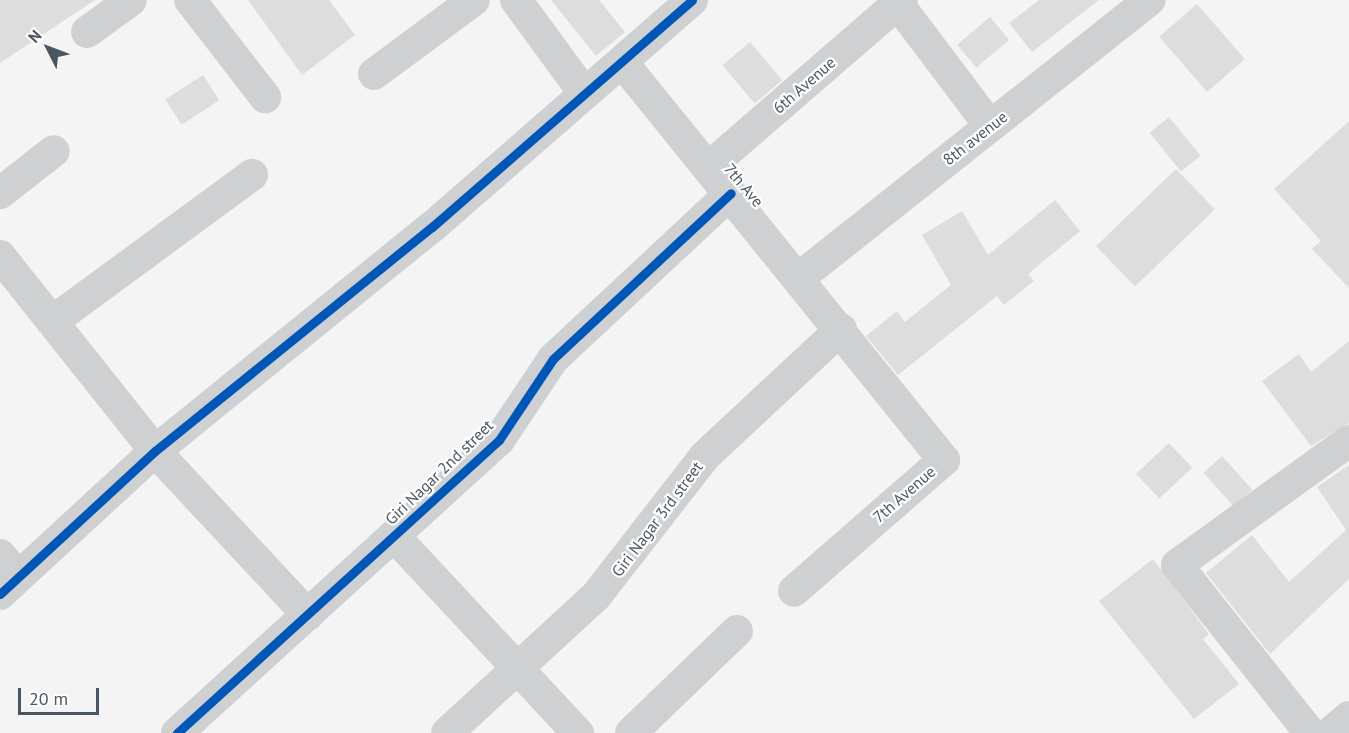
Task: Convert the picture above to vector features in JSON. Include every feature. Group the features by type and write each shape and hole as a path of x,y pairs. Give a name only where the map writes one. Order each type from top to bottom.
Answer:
{"street":[{"path":"87,32 131,0"},
{"path":"190,0 265,97"},
{"path":"374,74 474,0"},
{"path":"516,0 584,93"},
{"path":"6,575 432,227 692,0"},
{"name":"8th avenue","path":"800,277 1150,0"},
{"path":"898,1 990,126"},
{"name":"6th Avenue","path":"709,167 898,1"},
{"name":"7th Ave","path":"622,63 841,329"},
{"path":"0,193 54,150"},
{"path":"53,321 252,175"},
{"name":"Giri Nagar 2nd street","path":"177,733 499,440 553,359 731,193"},
{"path":"0,256 155,451 308,615"},
{"name":"7th Avenue","path":"794,591 944,460 841,329"},
{"name":"Giri Nagar 3rd street","path":"447,733 515,668 596,596 705,456 841,329"},
{"path":"1310,733 1177,565 1349,441"},
{"path":"394,536 578,733"},
{"path":"631,733 737,631"},
{"path":"1330,733 1349,717"}],"building":[{"path":"0,0 95,0 0,63"},
{"path":"248,0 329,0 355,35 302,75"},
{"path":"551,0 599,0 625,32 596,56"},
{"path":"1039,0 1099,0 1032,52 1009,23"},
{"path":"1197,4 1245,59 1207,92 1159,37"},
{"path":"990,17 1009,40 976,68 957,45"},
{"path":"750,42 782,80 755,103 722,65"},
{"path":"203,75 219,100 182,125 165,100"},
{"path":"1169,117 1200,156 1181,172 1150,133"},
{"path":"1349,121 1349,288 1312,249 1321,241 1274,189"},
{"path":"1176,169 1215,209 1135,286 1096,246"},
{"path":"1055,200 1080,231 1028,274 1034,281 1004,305 997,296 898,375 866,336 897,311 905,322 951,285 922,235 962,211 988,255"},
{"path":"1349,341 1349,423 1311,446 1262,381 1299,354 1311,372"},
{"path":"1169,443 1192,468 1159,499 1136,474"},
{"path":"1222,456 1252,489 1234,506 1203,473"},
{"path":"1349,465 1349,579 1270,654 1206,573 1252,535 1289,582 1346,530 1317,487"},
{"path":"1153,559 1209,634 1203,639 1239,684 1194,719 1099,601"}],"cycle path":[{"path":"0,594 155,451 432,227 692,0"},
{"path":"177,733 499,440 553,359 731,193"}]}
